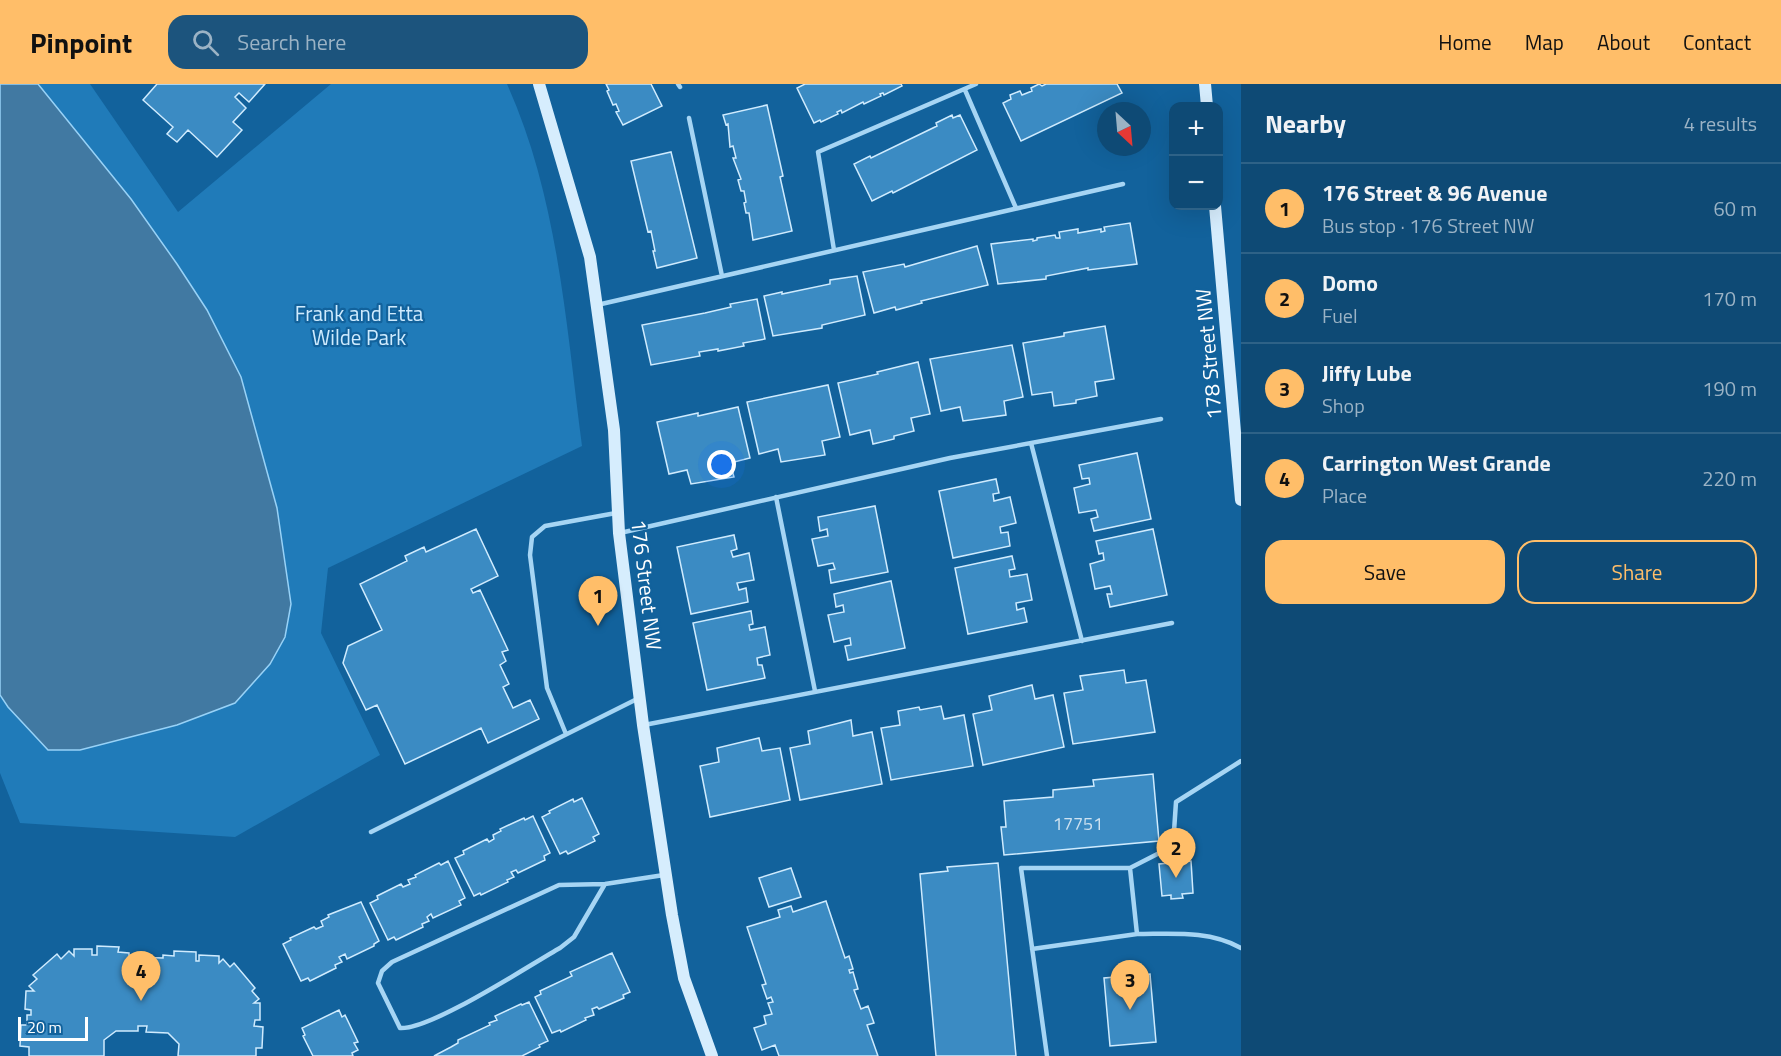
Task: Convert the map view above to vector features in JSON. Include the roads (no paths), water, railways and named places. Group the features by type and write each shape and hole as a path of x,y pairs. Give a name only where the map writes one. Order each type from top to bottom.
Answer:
{"street":[{"name":"176 Street NW","path":"539,84 590,257 614,430 617,513 643,725 684,978 712,1056"},
{"path":"1205,84 1207,102"},
{"name":"178 Street NW","path":"1215,210 1241,500"}],"lane":[{"path":"834,250 818,152 976,84"},
{"path":"965,90 1016,208"},
{"path":"689,118 722,276"},
{"path":"597,304 1123,184"},
{"path":"619,533 950,458 1161,419"},
{"path":"1031,443 1082,640"},
{"path":"776,497 815,691"},
{"path":"566,734 547,688 530,555 532,537 545,526 617,513"},
{"path":"643,725 1172,623"},
{"path":"371,832 640,698"},
{"path":"1047,1056 1021,868 1130,868 1173,846 1176,802 1241,761"},
{"path":"1130,868 1137,934"},
{"path":"605,884 574,937 560,948 441,1016 409,1029 400,1028 378,983 382,970 392,962 560,885 605,884 667,875"},
{"path":"1032,950 1137,934 1213,937 1241,948"}],"place":[{"name":"176 Street & 96 Avenue","path":"598,626"},
{"name":"Domo","path":"1176,878"},
{"name":"Carrington West Grande","path":"141,1001"},
{"name":"Jiffy Lube","path":"1130,1010"}],"park label":[{"name":"Frank and Etta Wilde Park","path":"359,326"}]}
